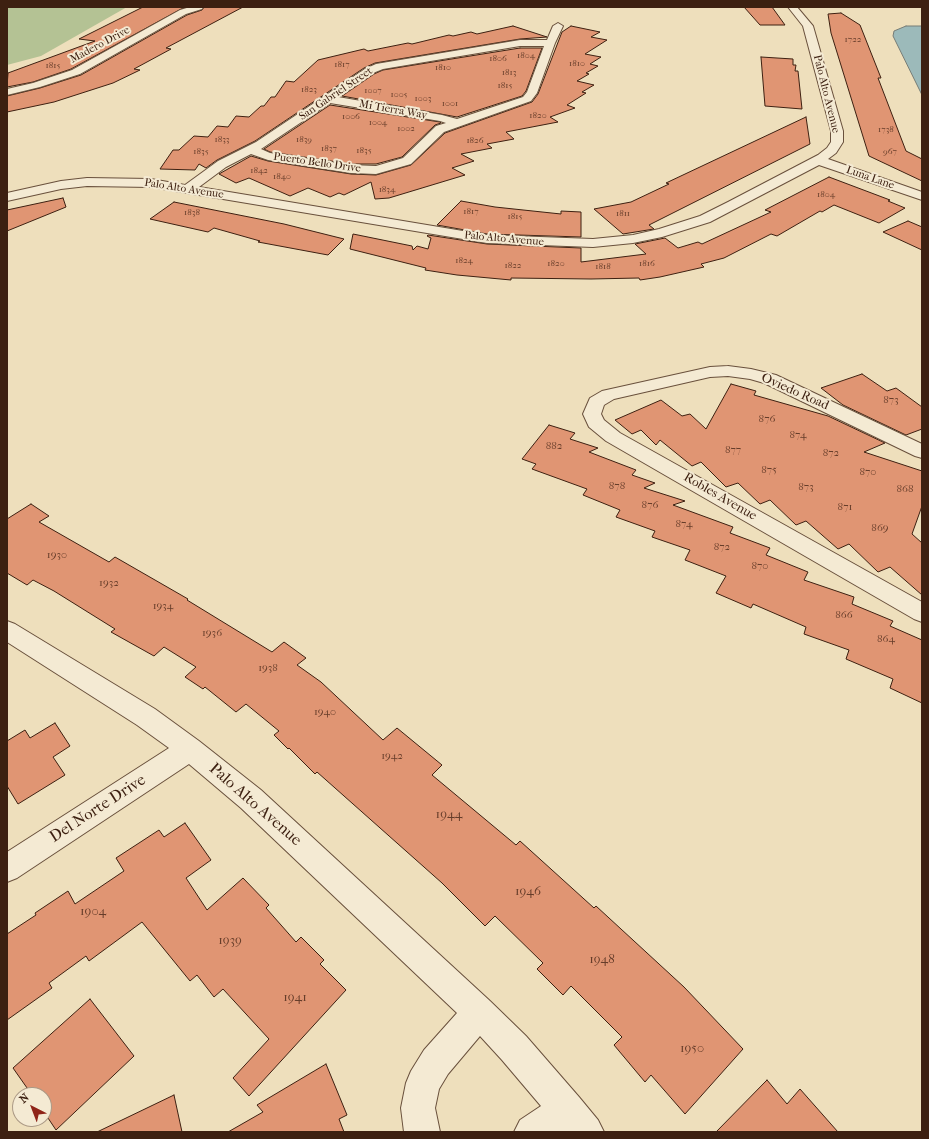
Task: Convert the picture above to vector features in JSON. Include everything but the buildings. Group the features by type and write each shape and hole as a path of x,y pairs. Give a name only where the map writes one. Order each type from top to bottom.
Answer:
{"street":[{"name":"Madero Drive","path":"7,92 36,86 76,72 183,12 199,7"},
{"name":"Palo Alto Avenue","path":"7,197 61,185 87,182 144,182 487,239 593,243 633,239 662,234 712,216 818,160 832,150 837,142 837,131 808,26 792,7"},
{"name":"Puerto Bello Drive","path":"250,150 268,156 351,169 376,170 388,168 407,161 440,129 527,99 532,93 550,43 558,26"},
{"name":"San Gabriel Street","path":"188,189 222,164 250,150 278,133 369,71 386,64 520,42 550,43"},
{"name":"Mi Tierra Way","path":"329,99 442,118 456,123"},
{"name":"Luna Lane","path":"818,160 922,196"},
{"name":"Oviedo Road","path":"660,384 710,372 728,371 770,379 922,452"},
{"name":"Robles Avenue","path":"660,384 608,395 596,402 592,414 596,423 613,436 922,613"},
{"name":"Palo Alto Avenue","path":"7,630 146,717 190,749 251,799 479,1012 514,1048 577,1121 532,1132"},
{"name":"Del Norte Drive","path":"7,868 190,749"},
{"path":"422,1132 418,1108 423,1083 436,1062 479,1012"}],"green space":[{"path":"7,7 127,7 41,56 7,65"}],"water":[{"path":"906,26 922,26 922,95 893,36 894,31"}]}
